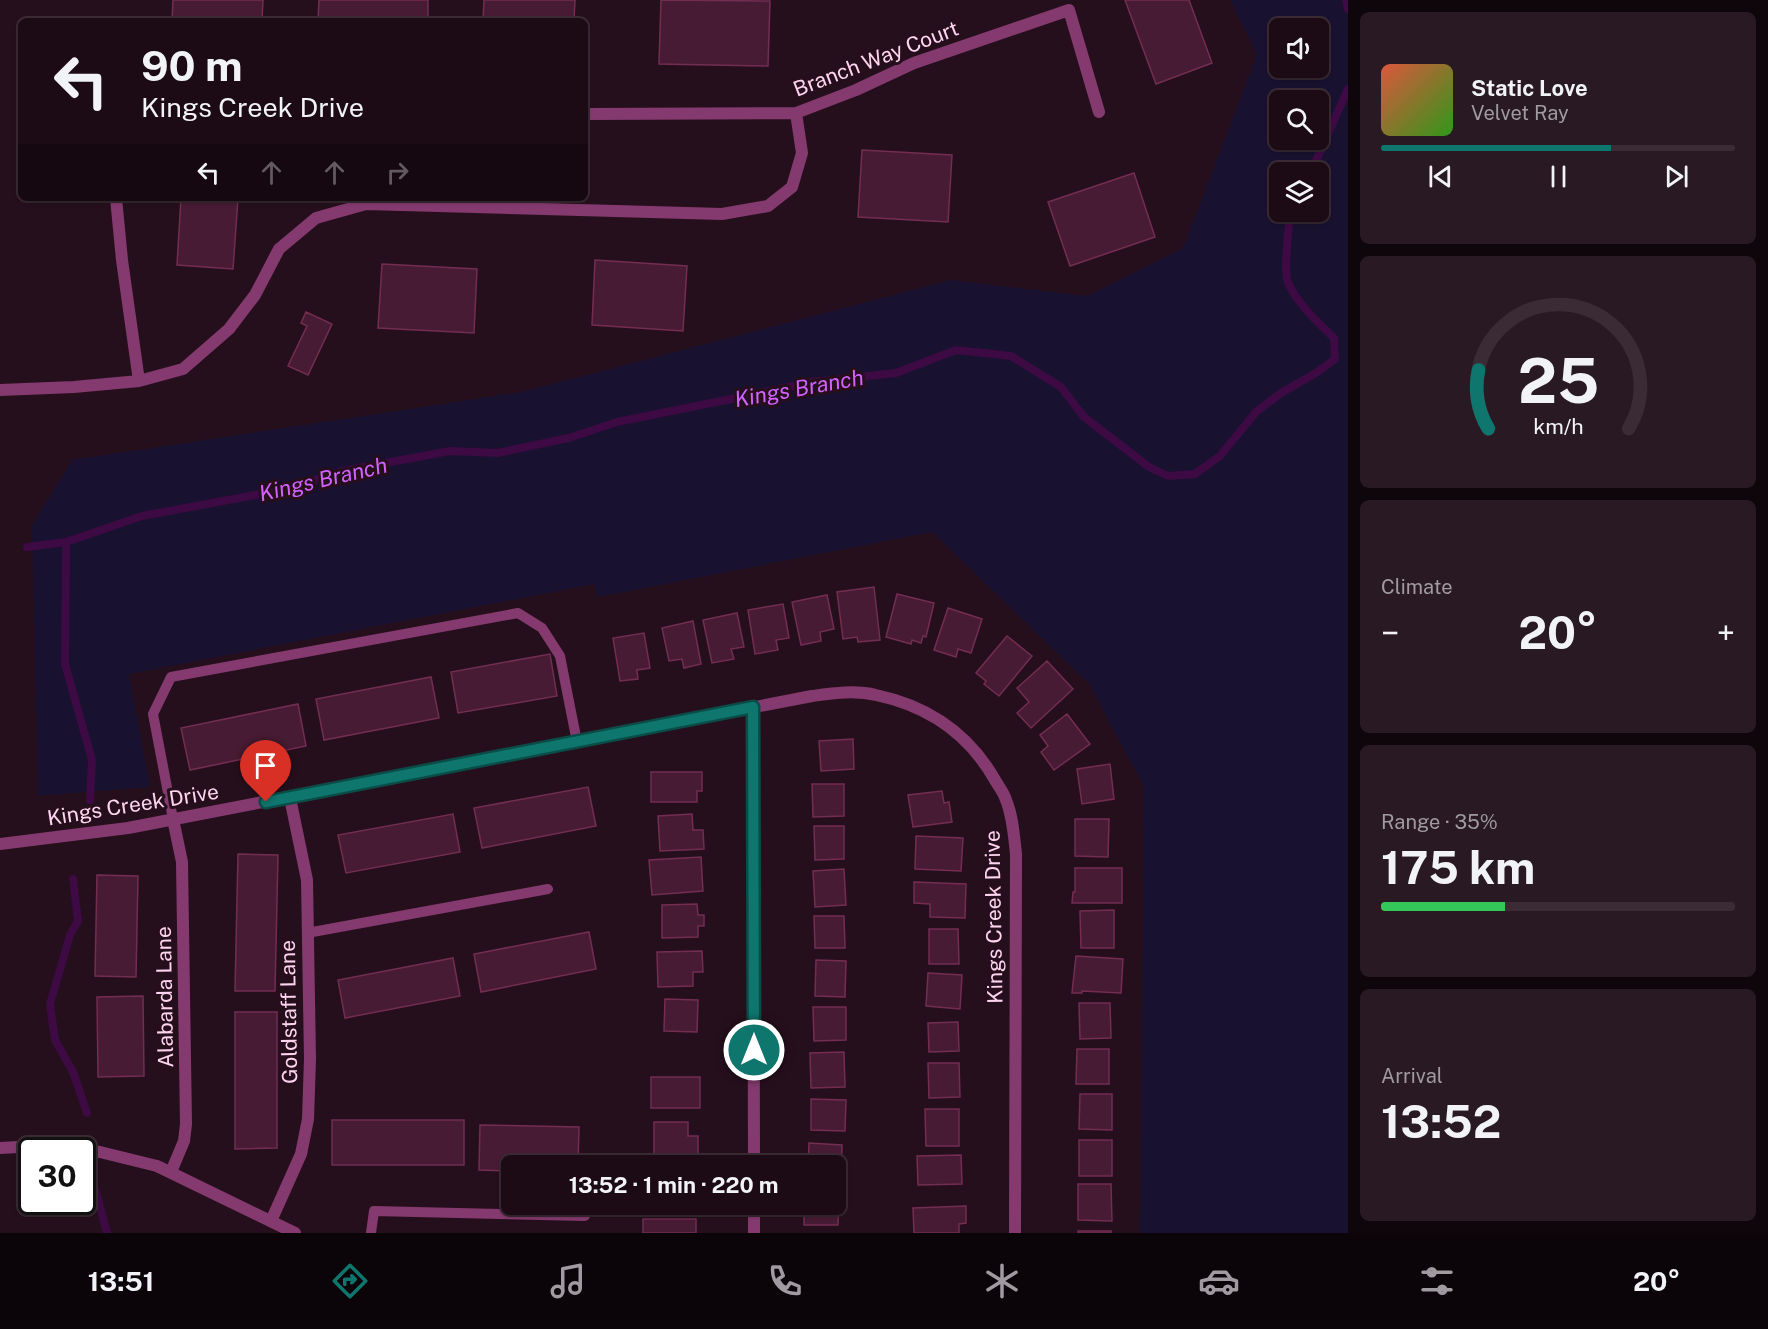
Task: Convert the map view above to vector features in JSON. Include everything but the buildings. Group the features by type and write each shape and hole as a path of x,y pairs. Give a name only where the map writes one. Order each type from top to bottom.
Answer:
{"street":[{"name":"Branch Way Court","path":"588,114 796,113 856,90 914,63 1069,10 1099,112"},
{"path":"0,390 139,381 183,369 229,329 255,295 279,249 316,218 366,204 722,214 768,206 792,187 802,153 796,113"},
{"path":"116,201 139,381"},
{"name":"Kings Creek Drive","path":"0,844 128,828 812,696 846,692 875,694 903,703 933,715 958,733 976,752 1006,800 1013,826 1016,854 1015,1233"},
{"path":"753,707 754,1155"},
{"name":"Goldstaff Lane","path":"271,1221 301,1154 309,1119 307,880 290,798"},
{"name":"Alabarda Lane","path":"171,1172 184,1142 186,1124 182,862 173,819"},
{"path":"0,1148 37,1146 100,1152 157,1166 295,1233"},
{"path":"754,1215 754,1233"}],"lane":[{"path":"173,819 153,714 171,677 518,613 542,628 560,656 577,742"},
{"path":"308,933 548,889"},
{"path":"371,1233 374,1211 585,1216"}],"shaded area":[{"path":"1230,0 1348,0 1348,1233 1140,1233 1144,787 1089,684 932,532 598,597 594,584 129,674 150,787 38,796 32,525 72,460 521,392 951,280 1087,296 1183,248 1257,55"}],"waterway":[{"path":"1346,0 1348,9"},
{"name":"Kings Branch","path":"1315,162 1348,89"},
{"name":"Kings Branch","path":"27,547 66,542 142,516 288,489 342,471 450,451 497,453 569,438 617,422 812,382 896,373 956,350 1011,356 1061,387 1084,417 1149,467 1168,476 1195,474 1220,456 1256,412 1281,393 1335,359 1334,338 1302,305 1288,283 1286,259 1289,222"},
{"path":"66,542 65,664 92,760 90,800"},
{"path":"73,879 78,921 70,935 50,1004 55,1040 73,1072 87,1113"},
{"path":"96,1192 107,1233"}],"route":[{"path":"266,802 753,707 754,1050"}]}
